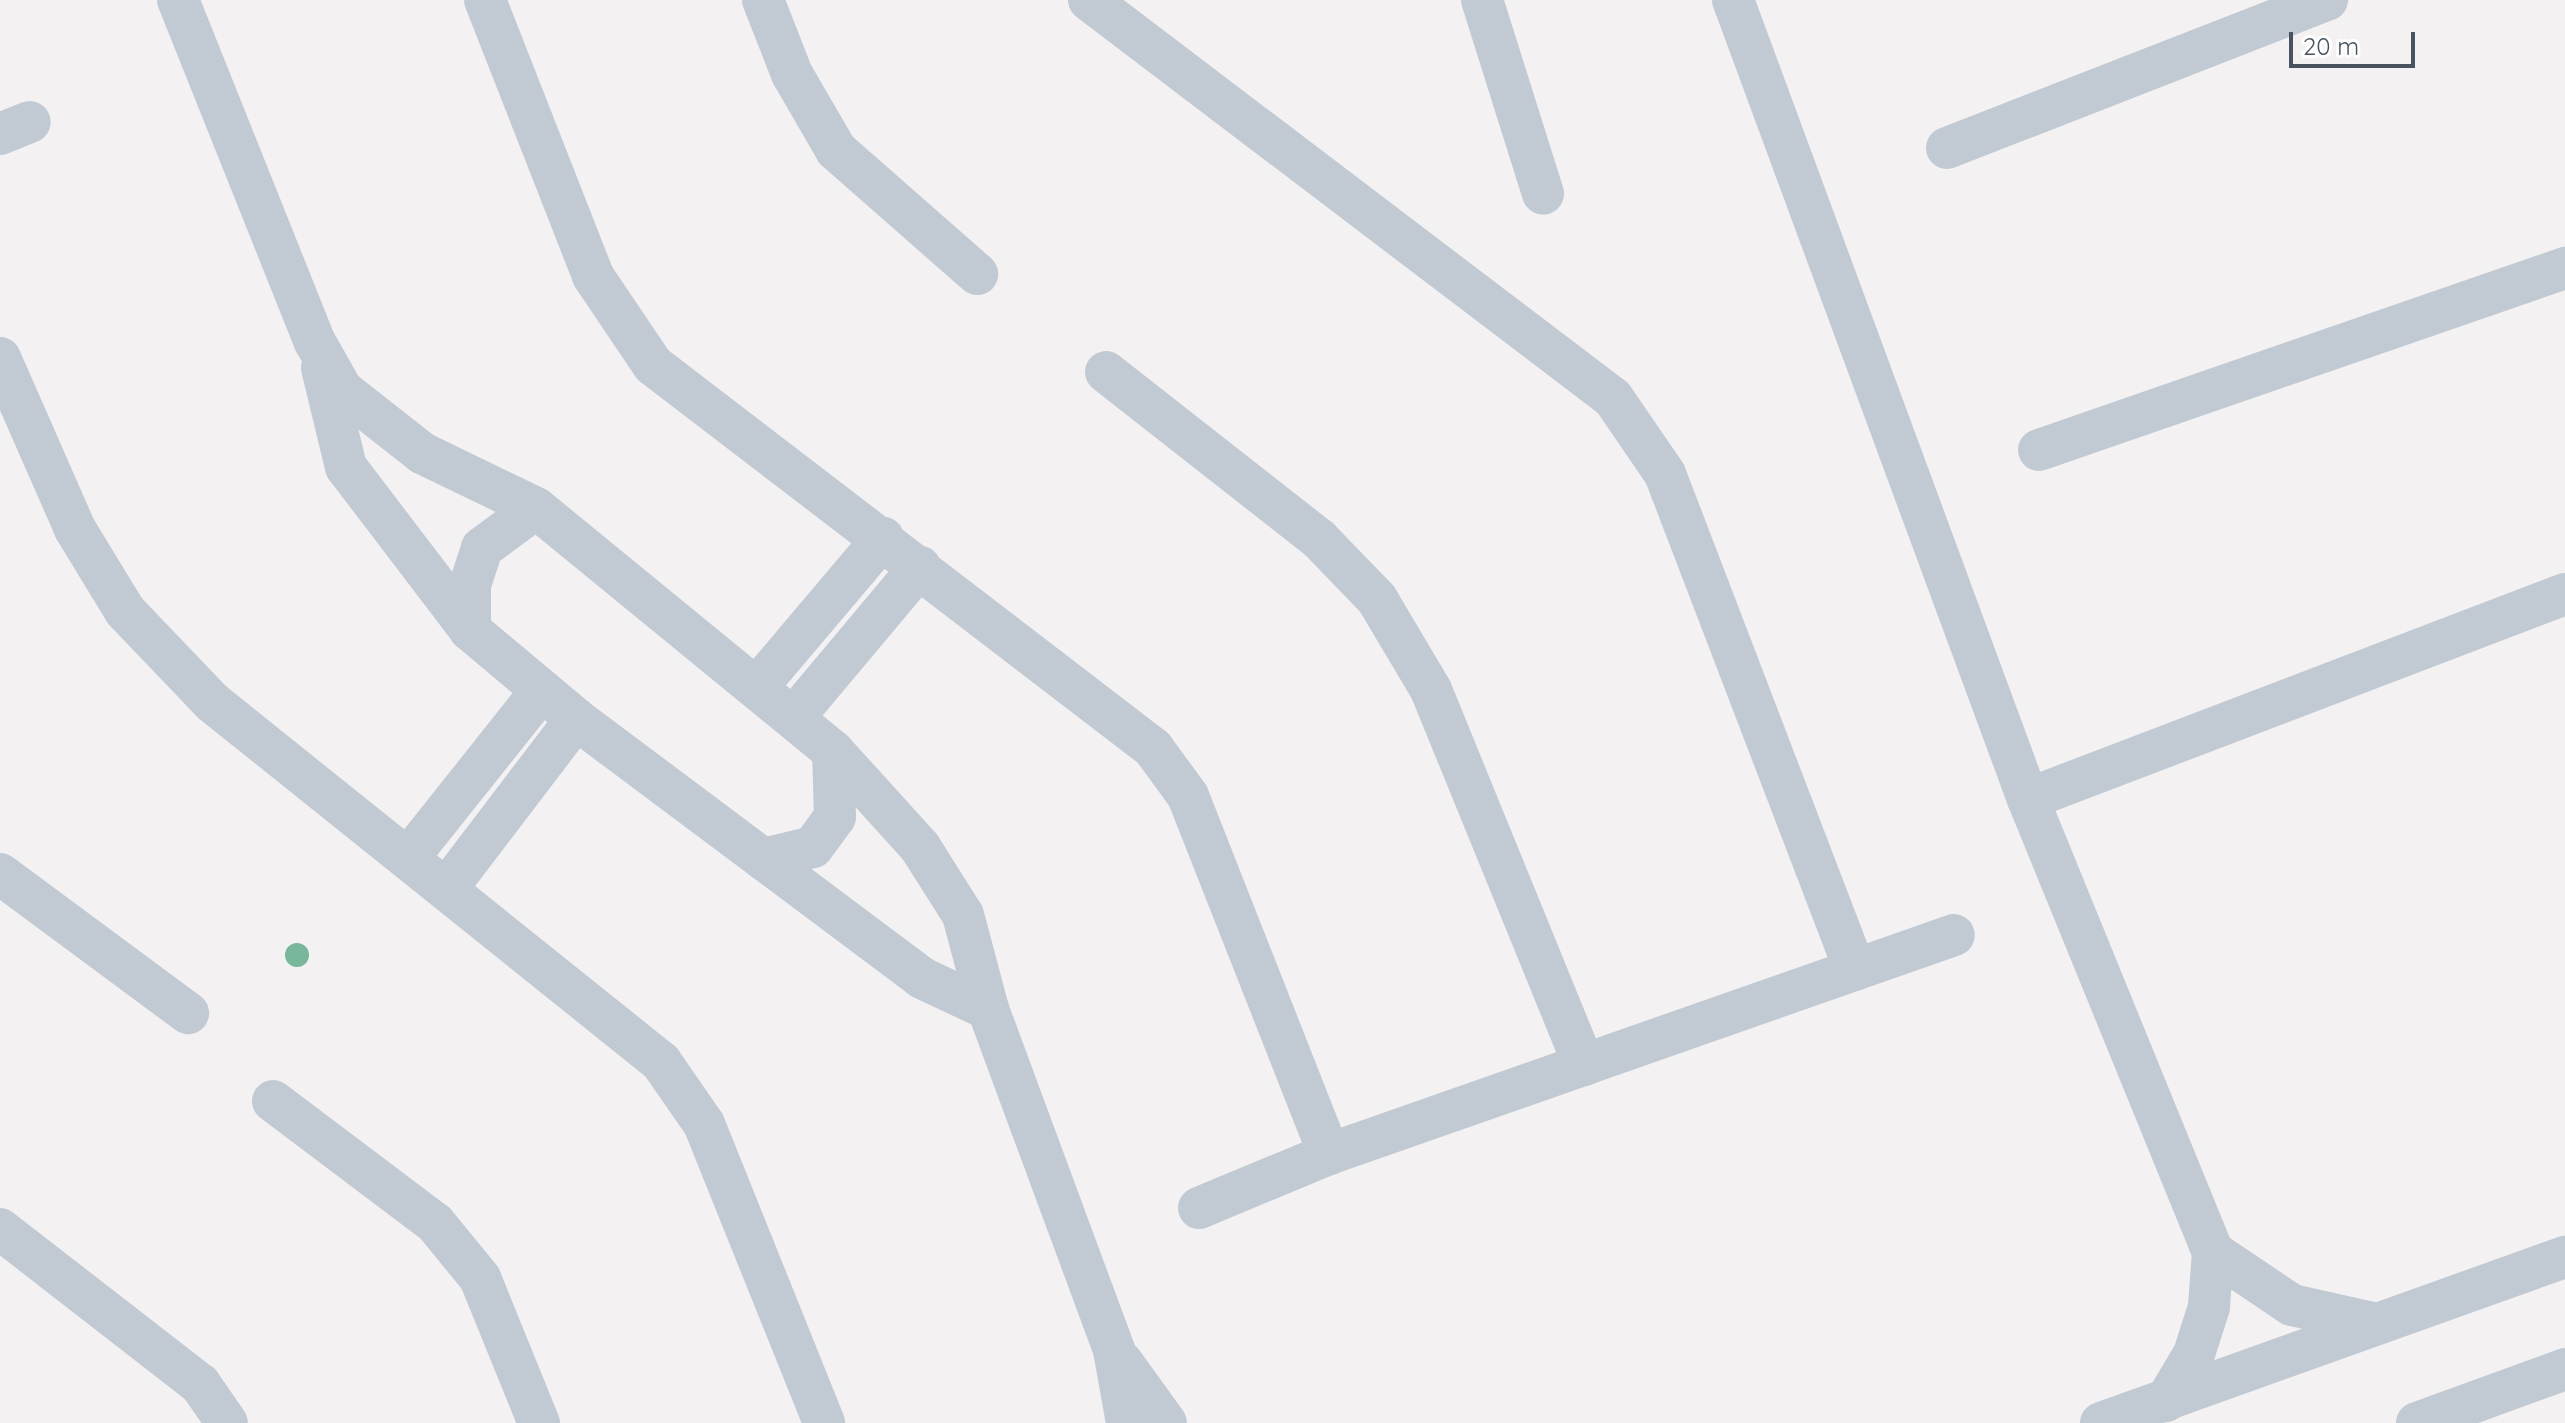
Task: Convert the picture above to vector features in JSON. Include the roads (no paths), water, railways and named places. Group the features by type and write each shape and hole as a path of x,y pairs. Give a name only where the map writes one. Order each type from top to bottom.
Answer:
{"street":[{"path":"178,0 315,342 342,390 422,453 536,508 758,686 833,751 920,847 963,915 988,1009 1114,1350 1127,1423"},
{"path":"485,0 593,276 653,365 727,428 883,538 1153,748 1188,796 1329,1154"},
{"path":"763,0 792,74 836,150 977,274"},
{"path":"1089,0 1613,398 1665,474 1855,970"},
{"path":"1482,0 1543,194"},
{"path":"1733,0 2028,799 2213,1252 2209,1307 2194,1354 2166,1401"},
{"path":"1947,148 2327,0"},
{"path":"2039,450 2565,268"},
{"path":"315,342 346,467 470,630 576,719 922,978 988,1009"},
{"path":"0,358 75,529 125,611 212,702 448,887 661,1062 704,1124 824,1423"},
{"path":"1106,372 1319,539 1377,599 1431,690 1584,1065"},
{"path":"470,630 470,585 482,548 536,508"},
{"path":"758,686 883,538"},
{"path":"794,717 920,567"},
{"path":"2028,799 2565,594"},
{"path":"409,857 542,690"},
{"path":"448,887 576,719"},
{"path":"763,859 813,847 835,817 833,751"},
{"path":"0,874 188,1013"},
{"path":"1199,1208 1329,1154 1954,935"},
{"path":"273,1101 435,1223 480,1278 539,1423"},
{"path":"0,1229 200,1384 227,1423"},
{"path":"2213,1252 2292,1305 2380,1325"},
{"path":"2101,1423 2565,1257"},
{"path":"1114,1350 1166,1423"},
{"path":"2417,1423 2565,1369"}]}
